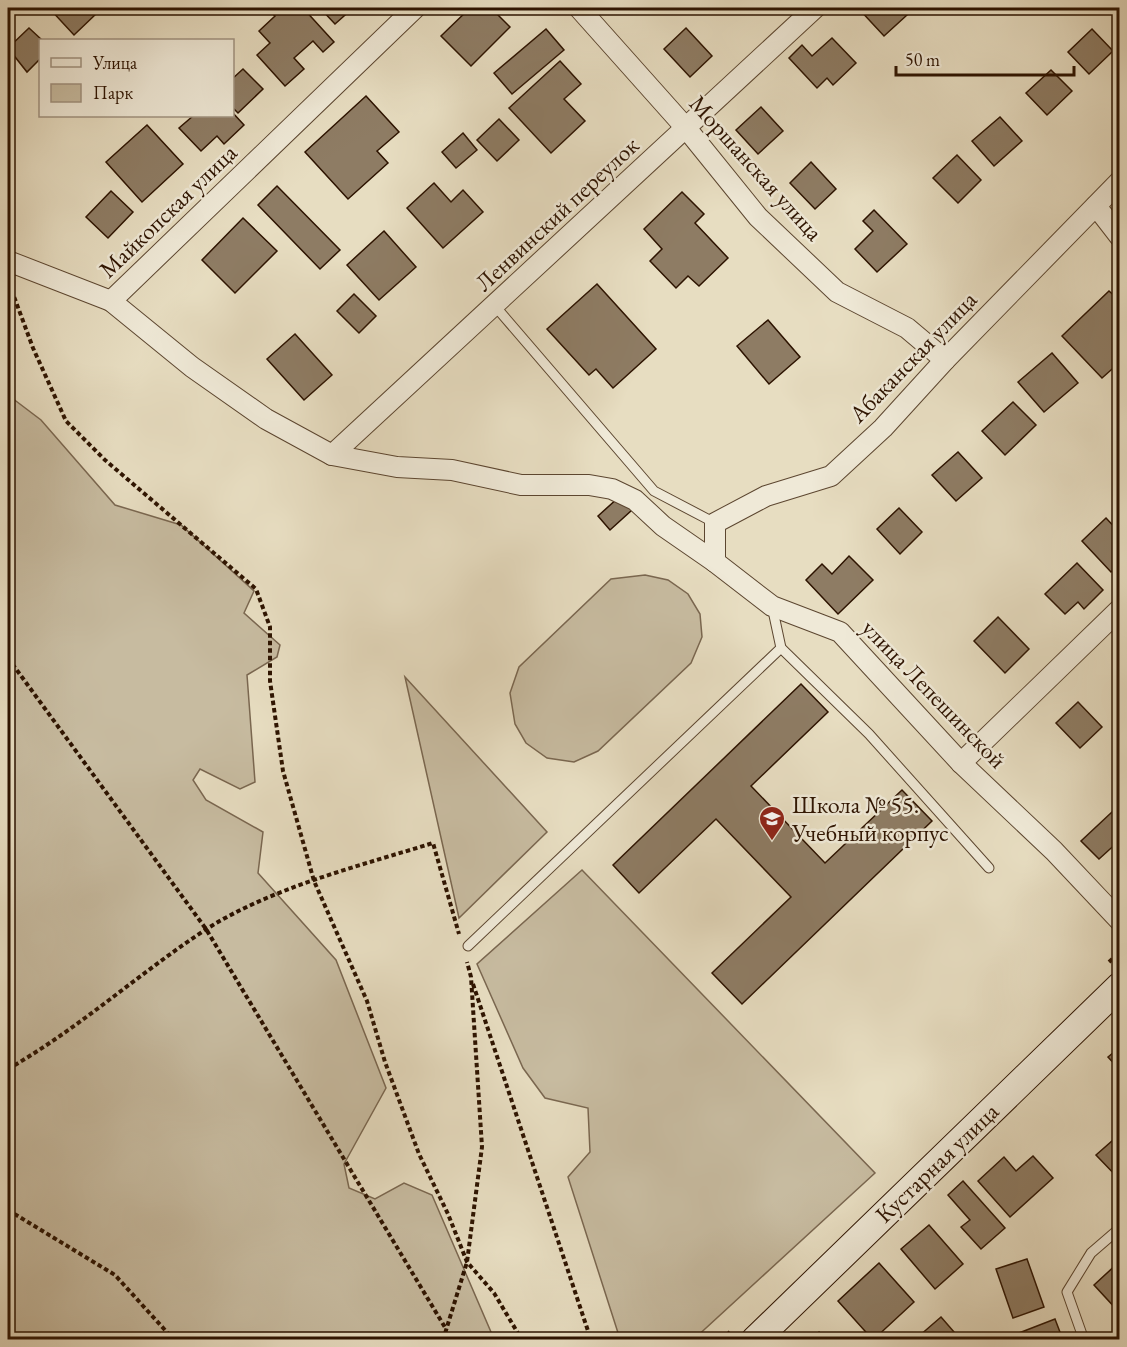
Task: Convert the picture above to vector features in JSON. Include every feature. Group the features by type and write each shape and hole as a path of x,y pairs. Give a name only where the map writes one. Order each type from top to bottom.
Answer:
{"street":[{"name":"Майкопская улица","path":"111,301 416,8"},
{"name":"Моршанская улица","path":"579,8 686,128 758,217 837,292 907,328 945,360"},
{"name":"Ленвинский переулок","path":"332,455 815,8"},
{"name":"Абаканская улица","path":"715,523 766,496 831,476 883,428 945,360 1119,181"},
{"path":"1096,206 1119,237"},
{"name":"улица Лепешинской","path":"8,261 111,301 192,367 266,419 332,455 397,466 452,470 522,485 589,485 612,489 635,500 663,526 772,606 840,632 961,763 1054,851 1119,921"},
{"path":"715,523 715,562"},
{"path":"961,763 1119,609"},
{"name":"Кустарная улица","path":"755,1340 1119,986"}],"lane":[{"path":"495,306 654,491 715,523"},
{"path":"772,606 781,648 869,734 989,868"},
{"path":"465,948 781,648"},
{"path":"1084,1340 1067,1292 1091,1253 1119,1228"}],"path":[{"path":"8,277 33,348 66,421 105,460 256,589 270,627 270,681 283,771 314,880 368,1001 401,1108 467,1262 494,1293 522,1340"},
{"path":"8,658 206,929 447,1330"},
{"path":"8,1069 85,1020 206,929 277,894 314,880 433,843 465,948 471,977 591,1340"},
{"path":"443,1340 467,1262 482,1147 471,977"},
{"path":"8,1210 115,1275 174,1340"}],"green space":[{"path":"8,395 41,420 115,505 181,525 254,591 244,613 280,645 277,657 247,675 255,782 240,789 200,769 193,780 206,800 263,832 258,873 336,960 386,1088 344,1164 349,1188 375,1199 404,1183 432,1195 494,1339 8,1339"},
{"path":"645,575 668,580 688,594 700,614 702,637 691,663 598,751 574,762 547,758 526,743 515,724 510,693 519,667 611,579"},
{"path":"405,677 547,832 459,918"},
{"path":"582,870 875,1173 694,1339 620,1339 568,1177 590,1152 588,1108 545,1098 523,1068 477,964"}],"building":[{"path":"49,8 92,8 97,13 74,35"},
{"path":"266,8 303,8 334,42 323,52 313,41 294,58 304,69 285,86 257,55 270,43 259,31 275,16"},
{"path":"320,8 353,8 335,24"},
{"path":"470,8 491,8 510,27 471,66 441,36"},
{"path":"858,8 900,8 907,15 884,36"},
{"path":"29,28 41,39 39,39 39,60 27,72 8,48"},
{"path":"686,28 712,56 690,77 664,49"},
{"path":"546,29 564,50 512,94 494,73"},
{"path":"1092,29 1113,51 1089,74 1068,52"},
{"path":"832,38 856,63 833,85 827,78 817,88 789,58 802,45 812,56"},
{"path":"560,61 581,84 564,99 585,121 551,153 509,108"},
{"path":"243,69 263,89 238,113 234,109 234,77"},
{"path":"1051,70 1072,91 1047,115 1026,93"},
{"path":"366,96 399,132 377,151 388,163 348,199 305,152"},
{"path":"761,107 783,131 758,154 736,130"},
{"path":"234,114 244,125 224,144 217,136 201,151 179,128 192,117 234,117"},
{"path":"1000,117 1022,141 994,166 972,141"},
{"path":"499,119 519,140 497,161 477,140"},
{"path":"147,125 183,164 142,202 106,162"},
{"path":"463,133 477,150 456,168 442,152"},
{"path":"957,155 981,180 958,203 933,178"},
{"path":"811,162 836,189 815,209 790,183"},
{"path":"434,183 451,202 463,190 483,212 443,248 407,208"},
{"path":"277,186 340,250 320,269 258,205"},
{"path":"111,191 133,212 108,238 86,217"},
{"path":"682,192 704,214 695,223 728,258 699,286 688,276 676,288 650,261 662,249 644,229"},
{"path":"874,210 907,244 877,272 855,249 873,231 863,221"},
{"path":"243,218 277,251 235,293 202,260"},
{"path":"384,231 416,267 379,300 347,265"},
{"path":"597,284 656,349 613,388 596,369 589,375 547,329"},
{"path":"1109,291 1120,301 1120,362 1102,378 1062,336"},
{"path":"354,294 376,316 359,333 337,311"},
{"path":"768,320 800,357 769,384 737,346"},
{"path":"295,334 332,375 304,400 267,359"},
{"path":"1052,353 1078,383 1044,412 1018,382"},
{"path":"1013,402 1036,425 1005,455 982,431"},
{"path":"958,452 982,478 956,501 932,475"},
{"path":"619,497 632,510 610,530 598,516"},
{"path":"899,508 922,532 900,554 877,529"},
{"path":"1106,518 1120,533 1120,564 1111,572 1082,541"},
{"path":"849,556 873,580 838,614 806,580 822,564 832,574"},
{"path":"1077,563 1103,590 1084,609 1078,602 1065,614 1045,594"},
{"path":"998,617 1029,649 1005,673 974,641"},
{"name":"Школа № 55. Учебный корпус","path":"801,684 828,712 751,786 825,863 902,790 932,821 742,1004 712,973 791,897 716,819 639,893 613,865"},
{"path":"1078,702 1102,727 1080,748 1056,723"},
{"path":"1112,812 1120,820 1120,840 1099,859 1081,841"},
{"path":"1120,1047 1120,1070 1108,1057"},
{"path":"1120,1134 1120,1180 1096,1155"},
{"path":"1033,1156 1053,1178 1010,1217 978,1181 1004,1157 1016,1171"},
{"path":"963,1181 1005,1228 981,1249 961,1227 970,1220 948,1195"},
{"path":"929,1225 963,1264 935,1289 901,1249"},
{"path":"1027,1259 1044,1307 1013,1318 996,1269"},
{"path":"1119,1262 1120,1310 1118,1311 1094,1285"},
{"path":"879,1263 914,1302 873,1340 838,1301"},
{"path":"941,1317 961,1340 922,1340 919,1336"},
{"path":"1055,1319 1063,1340 1006,1340 1006,1338"},
{"path":"819,1332 826,1340 811,1340"}],"place":[{"name":"Школа № 55. Учебный корпус","path":"772,842"}]}
